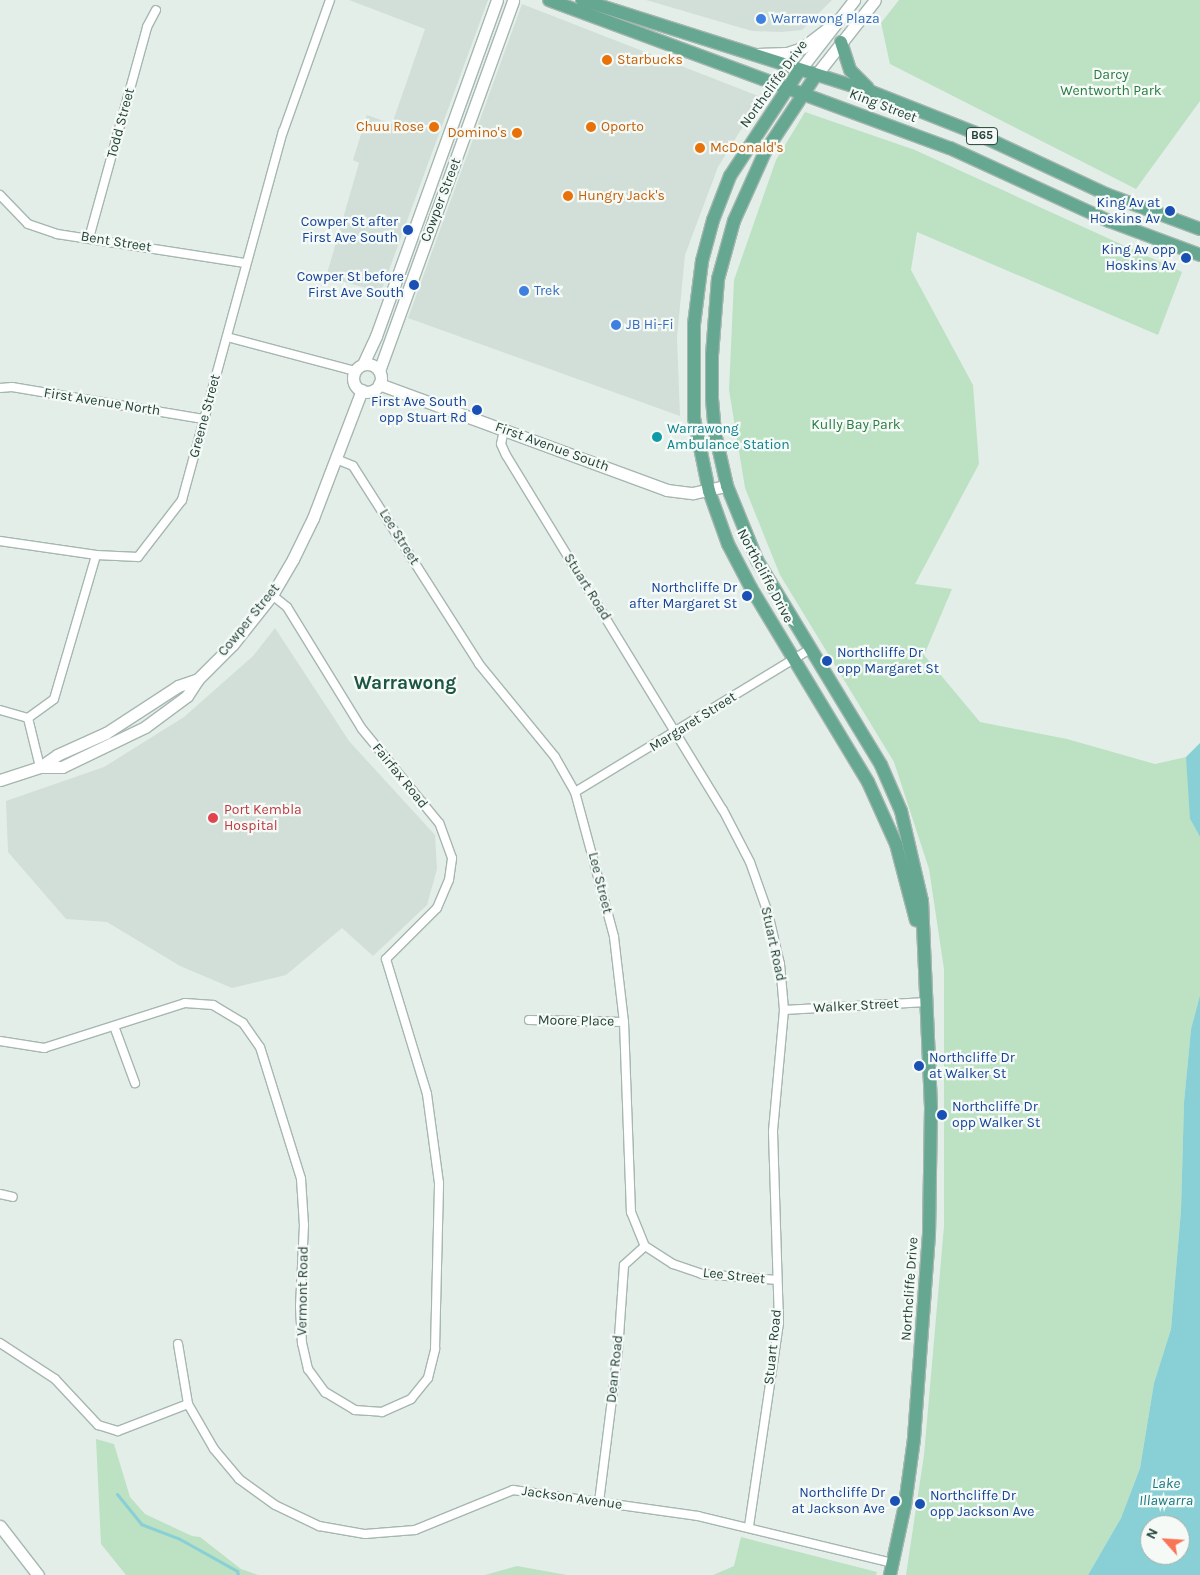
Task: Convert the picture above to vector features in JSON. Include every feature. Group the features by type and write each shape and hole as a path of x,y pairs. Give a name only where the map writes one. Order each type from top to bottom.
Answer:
{"main road":[{"name":"Cowper Street","path":"359,368 376,336 497,0"},
{"name":"Cowper Street","path":"379,371 514,0"},
{"name":"King Street","path":"549,0 950,148 1109,221 1200,255"},
{"name":"King Street","path":"582,0 800,71 872,92 973,132 1106,194 1200,230"},
{"name":"Northcliffe Drive","path":"854,0 786,88 730,176 713,220 700,268 692,363 694,418 709,491 728,544 868,782 896,844 914,904 927,1002"},
{"name":"Northcliffe Drive","path":"875,0 803,94 752,177 734,221 718,279 712,356 712,399 714,433 727,486 757,560 809,650 881,765 901,811 922,901 931,1108 929,1234 914,1439 891,1569"},
{"path":"748,54 795,51 807,46 840,19"},
{"path":"841,42 850,70 872,92"},
{"path":"370,364 379,371 379,384 370,391 362,390 353,380 359,368 370,364"},
{"name":"First Avenue South","path":"379,384 667,490 693,493 727,486"},
{"name":"Cowper Street","path":"40,767 62,767 145,727 187,696 198,679 232,644 272,595 313,518 362,390"},
{"name":"Cowper Street","path":"0,780 40,767 57,755 106,733 178,686 198,679"},
{"path":"106,733 115,735 132,726 145,727 159,700"},
{"path":"0,1526 38,1575"}],"street":[{"name":"Greene Street","path":"96,555 138,557 182,500 283,132 330,0"},
{"name":"Todd Street","path":"89,238 147,28 156,10"},
{"name":"Bent Street","path":"0,195 28,224 57,234 246,263"},
{"path":"226,337 359,368"},
{"name":"First Avenue North","path":"0,388 12,387 203,419"},
{"name":"Stuart Road","path":"504,430 502,444 506,455 723,810 750,862 768,913 780,964 784,1010 773,1132 779,1323 749,1527"},
{"name":"Lee Street","path":"336,459 353,466 479,664 555,757 575,792 614,937 624,1022 630,1202 645,1246 672,1264 702,1274 777,1280"},
{"path":"0,541 96,555 54,699 28,718"},
{"name":"Fairfax Road","path":"272,595 287,607 362,729 439,823 448,841 452,858 449,880 438,908 386,959"},
{"name":"Margaret Street","path":"575,792 676,733 809,650"},
{"path":"0,710 28,718"},
{"path":"28,718 40,767"},
{"name":"Vermont Road","path":"0,1041 44,1048 184,1003 213,1005 243,1023 260,1047 301,1179 304,1224 300,1306 302,1343 308,1369 325,1392 354,1410 382,1412 411,1399 428,1378 435,1349 440,1269 439,1183 427,1094 386,959"},
{"name":"Walker Street","path":"784,1010 927,1002"},
{"name":"Moore Place","path":"530,1020 624,1022"},
{"path":"114,1026 135,1083"},
{"path":"0,1194 13,1197"},
{"name":"Dean Road","path":"599,1502 618,1351 624,1265 645,1246"},
{"path":"0,1342 55,1379 98,1425 118,1431 188,1404"},
{"name":"Jackson Avenue","path":"178,1344 188,1404 214,1449 239,1479 275,1505 319,1526 365,1534 415,1530 513,1490 698,1516 749,1527 891,1569"}],"shaded area":[{"path":"349,0 488,0 381,292 326,277 359,163 353,160 367,115 392,124 425,29"},
{"name":"Warrawong Plaza","path":"646,0 832,0 802,30 781,32 752,31"},
{"path":"522,4 761,97 718,167 685,255 677,337 680,416 408,318"},
{"name":"Port Kembla Hospital","path":"275,628 349,741 435,835 437,869 427,905 373,956 342,928 286,975 232,988 180,966 107,922 66,919 8,852 6,801 104,767 184,717 253,656"}],"green space":[{"name":"Darcy Wentworth Park","path":"899,0 1200,0 1200,101 1136,189 890,64 881,23"},
{"name":"Kully Bay Park","path":"805,112 915,150 1182,272 1158,335 917,232 911,270 973,385 979,464 915,584 952,589 924,655 980,722 1067,739 1155,764 1186,757 1190,772 1190,819 1200,837 1200,995 1191,1029 1184,1102 1181,1209 1171,1329 1154,1383 1140,1468 1121,1518 1088,1575 906,1575 924,1455 944,1226 944,969 929,869 894,762 780,575 745,488 729,390 734,280 776,160"},
{"path":"96,1439 114,1444 130,1497 145,1514 192,1536 200,1537 241,1569 258,1575 126,1575 101,1544"},
{"path":"741,1537 877,1572 876,1575 713,1575 734,1566"},
{"path":"517,1566 567,1575 485,1575"}],"water":[{"path":"1200,743 1200,837 1190,819 1186,757"},
{"name":"Lake Illawarra","path":"1200,995 1200,1575 1088,1575 1121,1518 1140,1468 1154,1383 1171,1329 1181,1209 1184,1102 1191,1029"}],"waterway":[{"path":"117,1494 141,1524 178,1538 237,1571 238,1575"}],"place":[{"name":"Warrawong Plaza","path":"761,19"},
{"name":"Starbucks","path":"607,60"},
{"name":"Chuu Rose","path":"434,127"},
{"name":"Oporto","path":"591,127"},
{"name":"Domino's","path":"517,133"},
{"name":"McDonald's","path":"700,148"},
{"name":"Hungry Jack's","path":"568,196"},
{"name":"King Av at Hoskins Av","path":"1170,211"},
{"name":"Cowper St after First Ave South","path":"408,230"},
{"name":"King Av opp Hoskins Av","path":"1186,258"},
{"name":"Cowper St before First Ave South","path":"414,285"},
{"name":"Trek","path":"524,291"},
{"name":"JB Hi-Fi","path":"616,325"},
{"name":"First Ave South opp Stuart Rd","path":"477,410"},
{"name":"Warrawong Ambulance Station","path":"657,437"},
{"name":"Northcliffe Dr after Margaret St","path":"747,596"},
{"name":"Northcliffe Dr opp Margaret St","path":"827,661"},
{"name":"Port Kembla Hospital","path":"213,818"},
{"name":"Northcliffe Dr at Walker St","path":"919,1066"},
{"name":"Northcliffe Dr opp Walker St","path":"942,1115"},
{"name":"Northcliffe Dr at Jackson Ave","path":"895,1501"},
{"name":"Northcliffe Dr opp Jackson Ave","path":"920,1504"}],"district":[{"name":"Warrawong","path":"405,684"}]}
